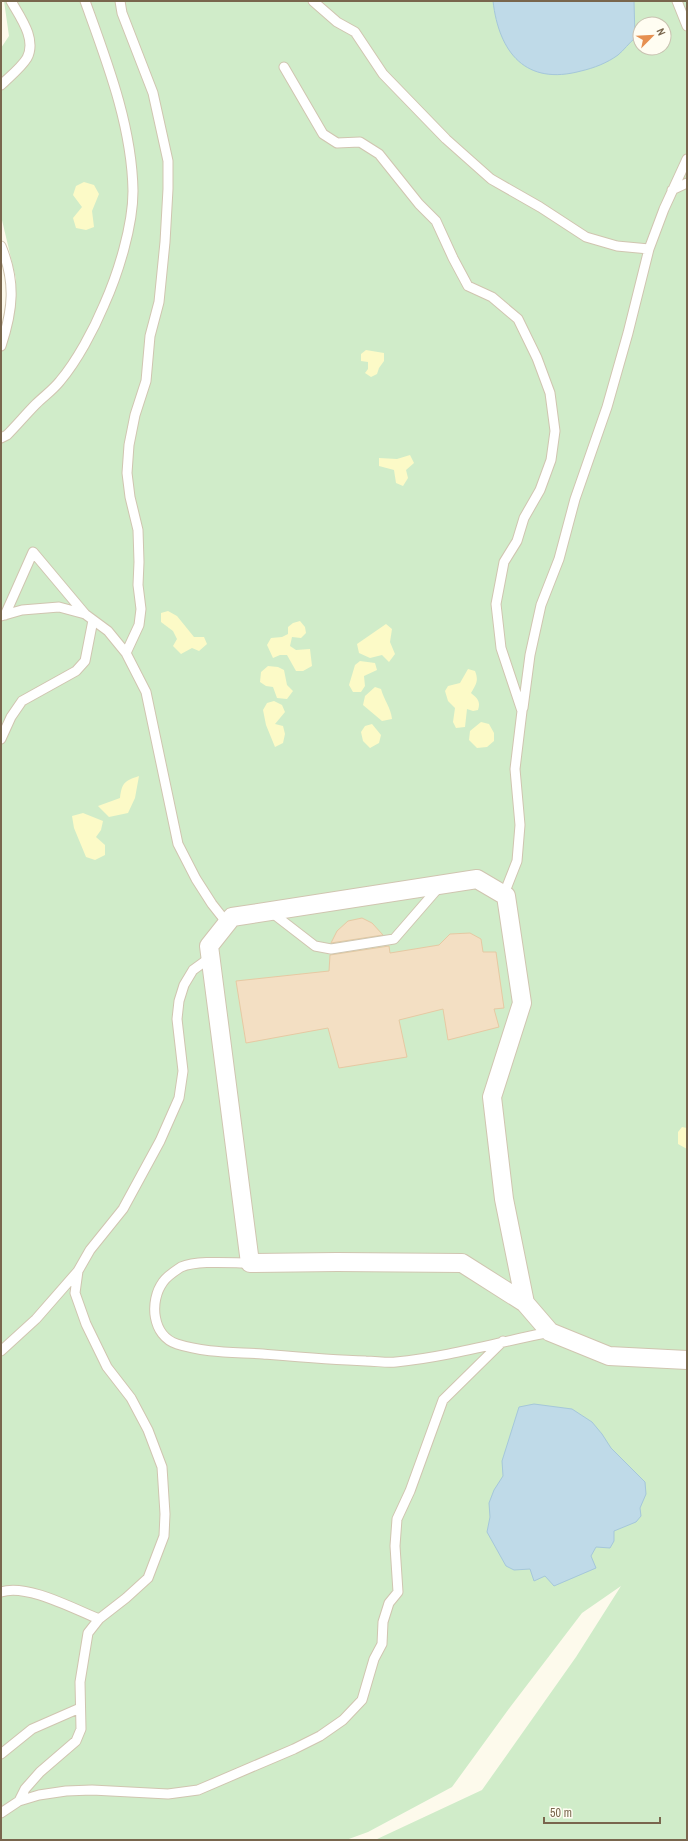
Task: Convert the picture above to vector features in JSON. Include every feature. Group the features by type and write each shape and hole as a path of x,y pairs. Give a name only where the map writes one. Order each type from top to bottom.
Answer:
{"street":[{"path":"525,1303 504,1199 492,1097 522,1003 506,896 477,879 232,917 209,946 250,1263 462,1263 525,1303 550,1332 609,1356 687,1360"}],"lane":[{"path":"1,85 26,59 30,47 28,31 12,1"},
{"path":"1,438 7,435 61,381 78,354 95,326 110,291 127,233 133,192 130,159 124,122 106,58 85,1"},
{"path":"120,1 122,13 153,93 168,168 165,242 159,302 150,336 146,381 135,415 129,445 127,473 130,497 138,530 140,562 138,585 141,609 139,625 126,653"},
{"path":"314,1 337,22 355,32 383,74 446,139 491,179 540,207 586,237 617,246 649,249"},
{"path":"677,1 687,26"},
{"path":"284,67 323,134 337,143 360,142 379,154 419,204 436,221 468,286 492,297 518,319 537,358 550,393 555,431 551,460 540,490 524,518 517,541 504,562 496,604 501,648 522,711"},
{"path":"504,894 517,862 520,825 515,769 530,656 541,605 560,559 575,499 607,407 628,333 649,249 672,190 687,159"},
{"path":"672,190 687,183"},
{"path":"1,246 6,258 11,283 10,320 1,346"},
{"path":"3,615 33,552 85,614 108,631 126,653 146,692 178,844 212,904 227,923"},
{"path":"3,615 22,610 59,607 85,614"},
{"path":"1,739 11,717 22,701 76,671 85,661 93,620"},
{"path":"270,911 315,946 331,949 394,939 443,884"},
{"path":"1,1351 36,1319 78,1271 90,1250 123,1209 160,1141 179,1098 183,1071 177,1019 179,1001 184,985 193,970 211,957"},
{"path":"250,1263 194,1263 171,1274 162,1283 155,1303 154,1314 162,1334 177,1344 211,1352 334,1360 395,1362 447,1355 503,1341 550,1332"},
{"path":"19,1801 25,1789 40,1772 76,1741 81,1729 80,1682 88,1633 99,1619 126,1598 148,1578 164,1536 166,1514 162,1467 148,1430 131,1398 107,1367 86,1324 75,1293 78,1271"},
{"path":"1,1813 19,1801 39,1795 92,1790 168,1794 198,1790 294,1749 320,1736 343,1720 362,1700 374,1659 382,1644 383,1622 389,1603 398,1592 395,1546 396,1519 410,1491 443,1400 503,1341"},
{"path":"1,1592 7,1590 22,1590 58,1602 99,1619"},
{"path":"1,1754 32,1729 80,1708"}],"green space":[{"path":"4,1 687,1 687,1840 375,1840 482,1790 576,1657 621,1586 582,1613 511,1706 452,1787 368,1832 346,1840 1,1840 1,346 9,320 16,279 1,216 1,48 9,36"}],"sand":[{"path":"84,182 94,185 99,194 92,211 94,227 86,230 76,228 73,218 82,207 73,195 76,186"},
{"path":"366,350 384,353 384,361 377,374 371,377 365,373 368,369 368,362 361,361 361,354"},
{"path":"410,455 414,463 406,470 408,478 403,486 396,483 394,470 379,466 379,458 397,459"},
{"path":"168,611 177,616 194,637 204,637 207,644 199,651 192,648 181,654 173,646 177,639 173,631 161,622 161,613"},
{"path":"300,621 305,627 306,633 301,638 292,637 290,646 296,650 310,649 312,666 303,671 296,671 287,655 280,655 273,658 267,645 271,638 282,637 288,634 288,627 293,623"},
{"path":"386,624 392,629 390,642 395,654 389,662 382,655 370,658 359,653 357,644"},
{"path":"360,661 375,663 377,670 364,676 365,686 361,692 353,692 349,685 355,665"},
{"path":"268,666 278,667 284,670 287,685 293,691 287,699 277,698 273,687 266,686 260,682 261,672"},
{"path":"468,669 475,671 477,677 471,693 478,700 479,707 478,710 473,711 467,709 465,727 456,728 453,722 455,708 448,701 445,691 448,686 460,683"},
{"path":"375,687 381,689 392,719 382,721 363,705 365,696"},
{"path":"274,701 282,705 285,712 275,724 283,726 285,734 283,743 275,747 266,725 263,710 267,703"},
{"path":"481,722 489,724 494,733 494,741 487,747 477,748 469,740 470,731"},
{"path":"372,724 381,735 379,743 370,748 363,741 361,732 365,726"},
{"path":"139,776 135,798 128,813 109,817 98,806 120,798 125,783 130,779"},
{"path":"83,813 103,821 101,830 96,837 105,845 105,855 95,860 86,857 74,828 72,816"},
{"path":"682,1127 687,1128 687,1149 678,1144 678,1132"}],"water":[{"path":"493,1 634,1 634,16 632,16 632,41 618,55 600,65 581,71 562,74 545,74 531,69 519,61 509,50 496,20"},
{"path":"534,1404 572,1409 592,1422 611,1448 645,1482 646,1494 640,1508 641,1516 636,1522 614,1531 614,1541 610,1548 596,1547 591,1556 596,1568 554,1586 545,1576 534,1581 530,1569 514,1570 506,1566 487,1532 490,1517 489,1503 494,1490 503,1476 502,1461 519,1407"}],"building":[{"path":"362,918 372,923 383,935 331,943 337,931 348,921"},
{"path":"470,933 481,939 483,952 496,952 504,1008 494,1009 499,1027 448,1040 443,1009 399,1020 407,1057 339,1068 328,1028 246,1043 236,981 329,971 330,955 389,946 390,953 439,945 450,934"}]}
